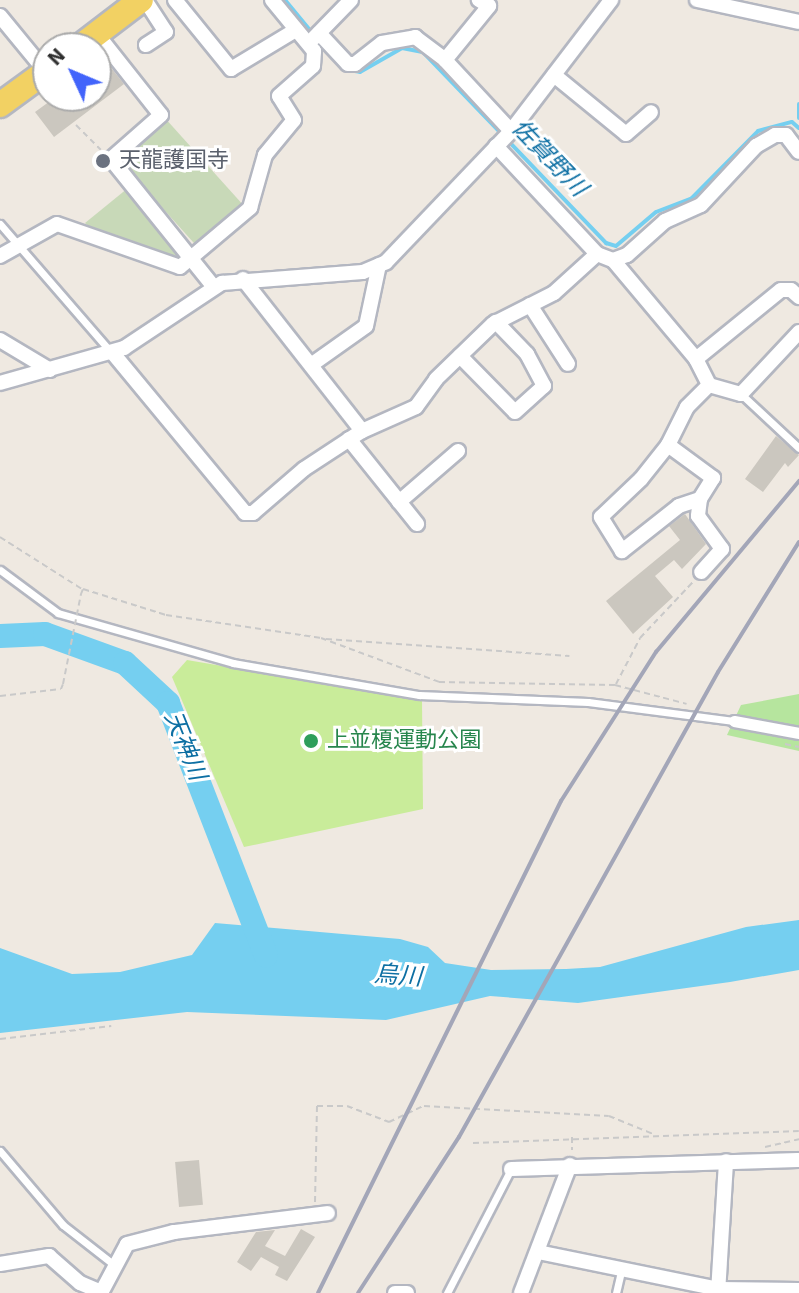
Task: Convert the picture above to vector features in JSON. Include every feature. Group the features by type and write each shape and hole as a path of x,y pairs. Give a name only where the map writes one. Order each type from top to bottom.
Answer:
{"main road":[{"path":"100,32 143,0"},
{"path":"0,105 32,82"}],"street":[{"path":"143,0 166,32 146,45"},
{"path":"175,0 231,69 296,30"},
{"path":"272,0 296,30 348,64 355,64 382,43 415,37 445,60 597,254 613,260 696,359 709,385 741,394 797,338"},
{"path":"0,256 57,224 180,267 191,260 250,208 265,155 294,120 279,96 313,66 314,39 351,0"},
{"path":"445,60 489,6 479,0"},
{"path":"0,383 112,352 147,336 214,287 243,279 363,272 379,265 504,138 611,0"},
{"path":"697,0 799,22"},
{"path":"0,16 32,53"},
{"path":"112,65 161,115 111,159 214,287"},
{"path":"554,75 626,134 651,112"},
{"path":"613,260 627,255 665,221 701,205 756,146 775,135 786,135 799,152"},
{"path":"112,352 245,513 356,435 416,407 460,356 496,322 554,293 597,254"},
{"path":"311,365 366,326 379,265"},
{"path":"243,279 311,365 399,502 417,524"},
{"path":"696,359 781,290 799,297"},
{"path":"530,305 568,364"},
{"path":"460,356 515,412 544,386 527,354 496,322"},
{"path":"0,340 50,370"},
{"path":"700,499 679,506 622,551 601,517 668,445 687,407 709,385"},
{"path":"668,445 713,478 700,499 698,516 722,549 701,572"},
{"path":"399,502 458,451"},
{"path":"734,721 799,733"},
{"path":"511,1169 571,1162 799,1160"},
{"path":"718,1291 726,1161"},
{"path":"521,1293 571,1162"},
{"path":"0,1264 44,1255 80,1283 101,1292 113,1264 127,1244 162,1235 321,1214"},
{"path":"538,1252 718,1291 799,1290"},
{"path":"395,1293 407,1293"}],"lane":[{"path":"0,224 112,352"},
{"path":"741,394 799,448"},
{"path":"0,570 58,613 233,663 419,695 588,702 734,721"},
{"path":"0,1151 63,1225 113,1264"},
{"path":"447,1293 511,1169"},
{"path":"616,1293 621,1271"}],"path":[{"path":"76,125 105,154"},
{"path":"0,537 83,589 137,610 321,638 569,656"},
{"path":"615,685 640,638 701,572"},
{"path":"0,696 61,689 83,589"},
{"path":"321,638 439,682 615,685 682,701 705,718"},
{"path":"0,1039 111,1026"},
{"path":"321,1214 317,1106 347,1106 389,1122 424,1106 609,1116 653,1134"},
{"path":"473,1143 799,1131"},
{"path":"571,1162 572,1137"}],"green space":[{"path":"164,117 245,207 199,248 118,158"},
{"path":"128,188 185,257 180,261 94,232 85,223"},
{"name":"上並榎運動公園","path":"187,660 422,700 423,809 244,847 172,677"},
{"path":"799,694 799,751 727,735 741,705"}],"water":[{"name":"烏川","path":"799,920 799,970 730,982 578,1003 490,996 386,1020 187,1012 0,1033 0,948 72,974 120,972 192,955 215,923 400,939 428,947 445,963 491,970 566,969 600,967 746,927"}],"building":[{"path":"112,69 124,84 112,93"},
{"path":"35,112 87,112 54,137"},
{"path":"776,436 799,455 788,467 785,463 763,492 745,479"},
{"path":"685,514 706,544 682,569 674,560 655,576 673,597 633,634 606,601 680,540 669,526"},
{"path":"199,1160 203,1205 179,1207 175,1162"},
{"path":"301,1229 315,1237 287,1281 275,1275 279,1267 261,1257 251,1271 237,1262 256,1232 275,1230 265,1246 285,1256"}],"waterway":[{"name":"佐賀野川","path":"285,0 332,57"},
{"name":"佐賀野川","path":"348,70 360,72 402,48 423,52 606,243 616,246 656,212 692,198 758,131 792,122 799,128"},
{"path":"799,104 799,118"},
{"name":"天神川","path":"0,636 45,634 125,663 168,703 266,956"}],"railway":[{"path":"318,1293 561,801 656,652 799,481"},
{"path":"358,1293 459,1137 718,672 799,542"}],"place":[{"name":"天龍護国寺","path":"103,161"},
{"name":"上並榎運動公園","path":"311,741"}]}
